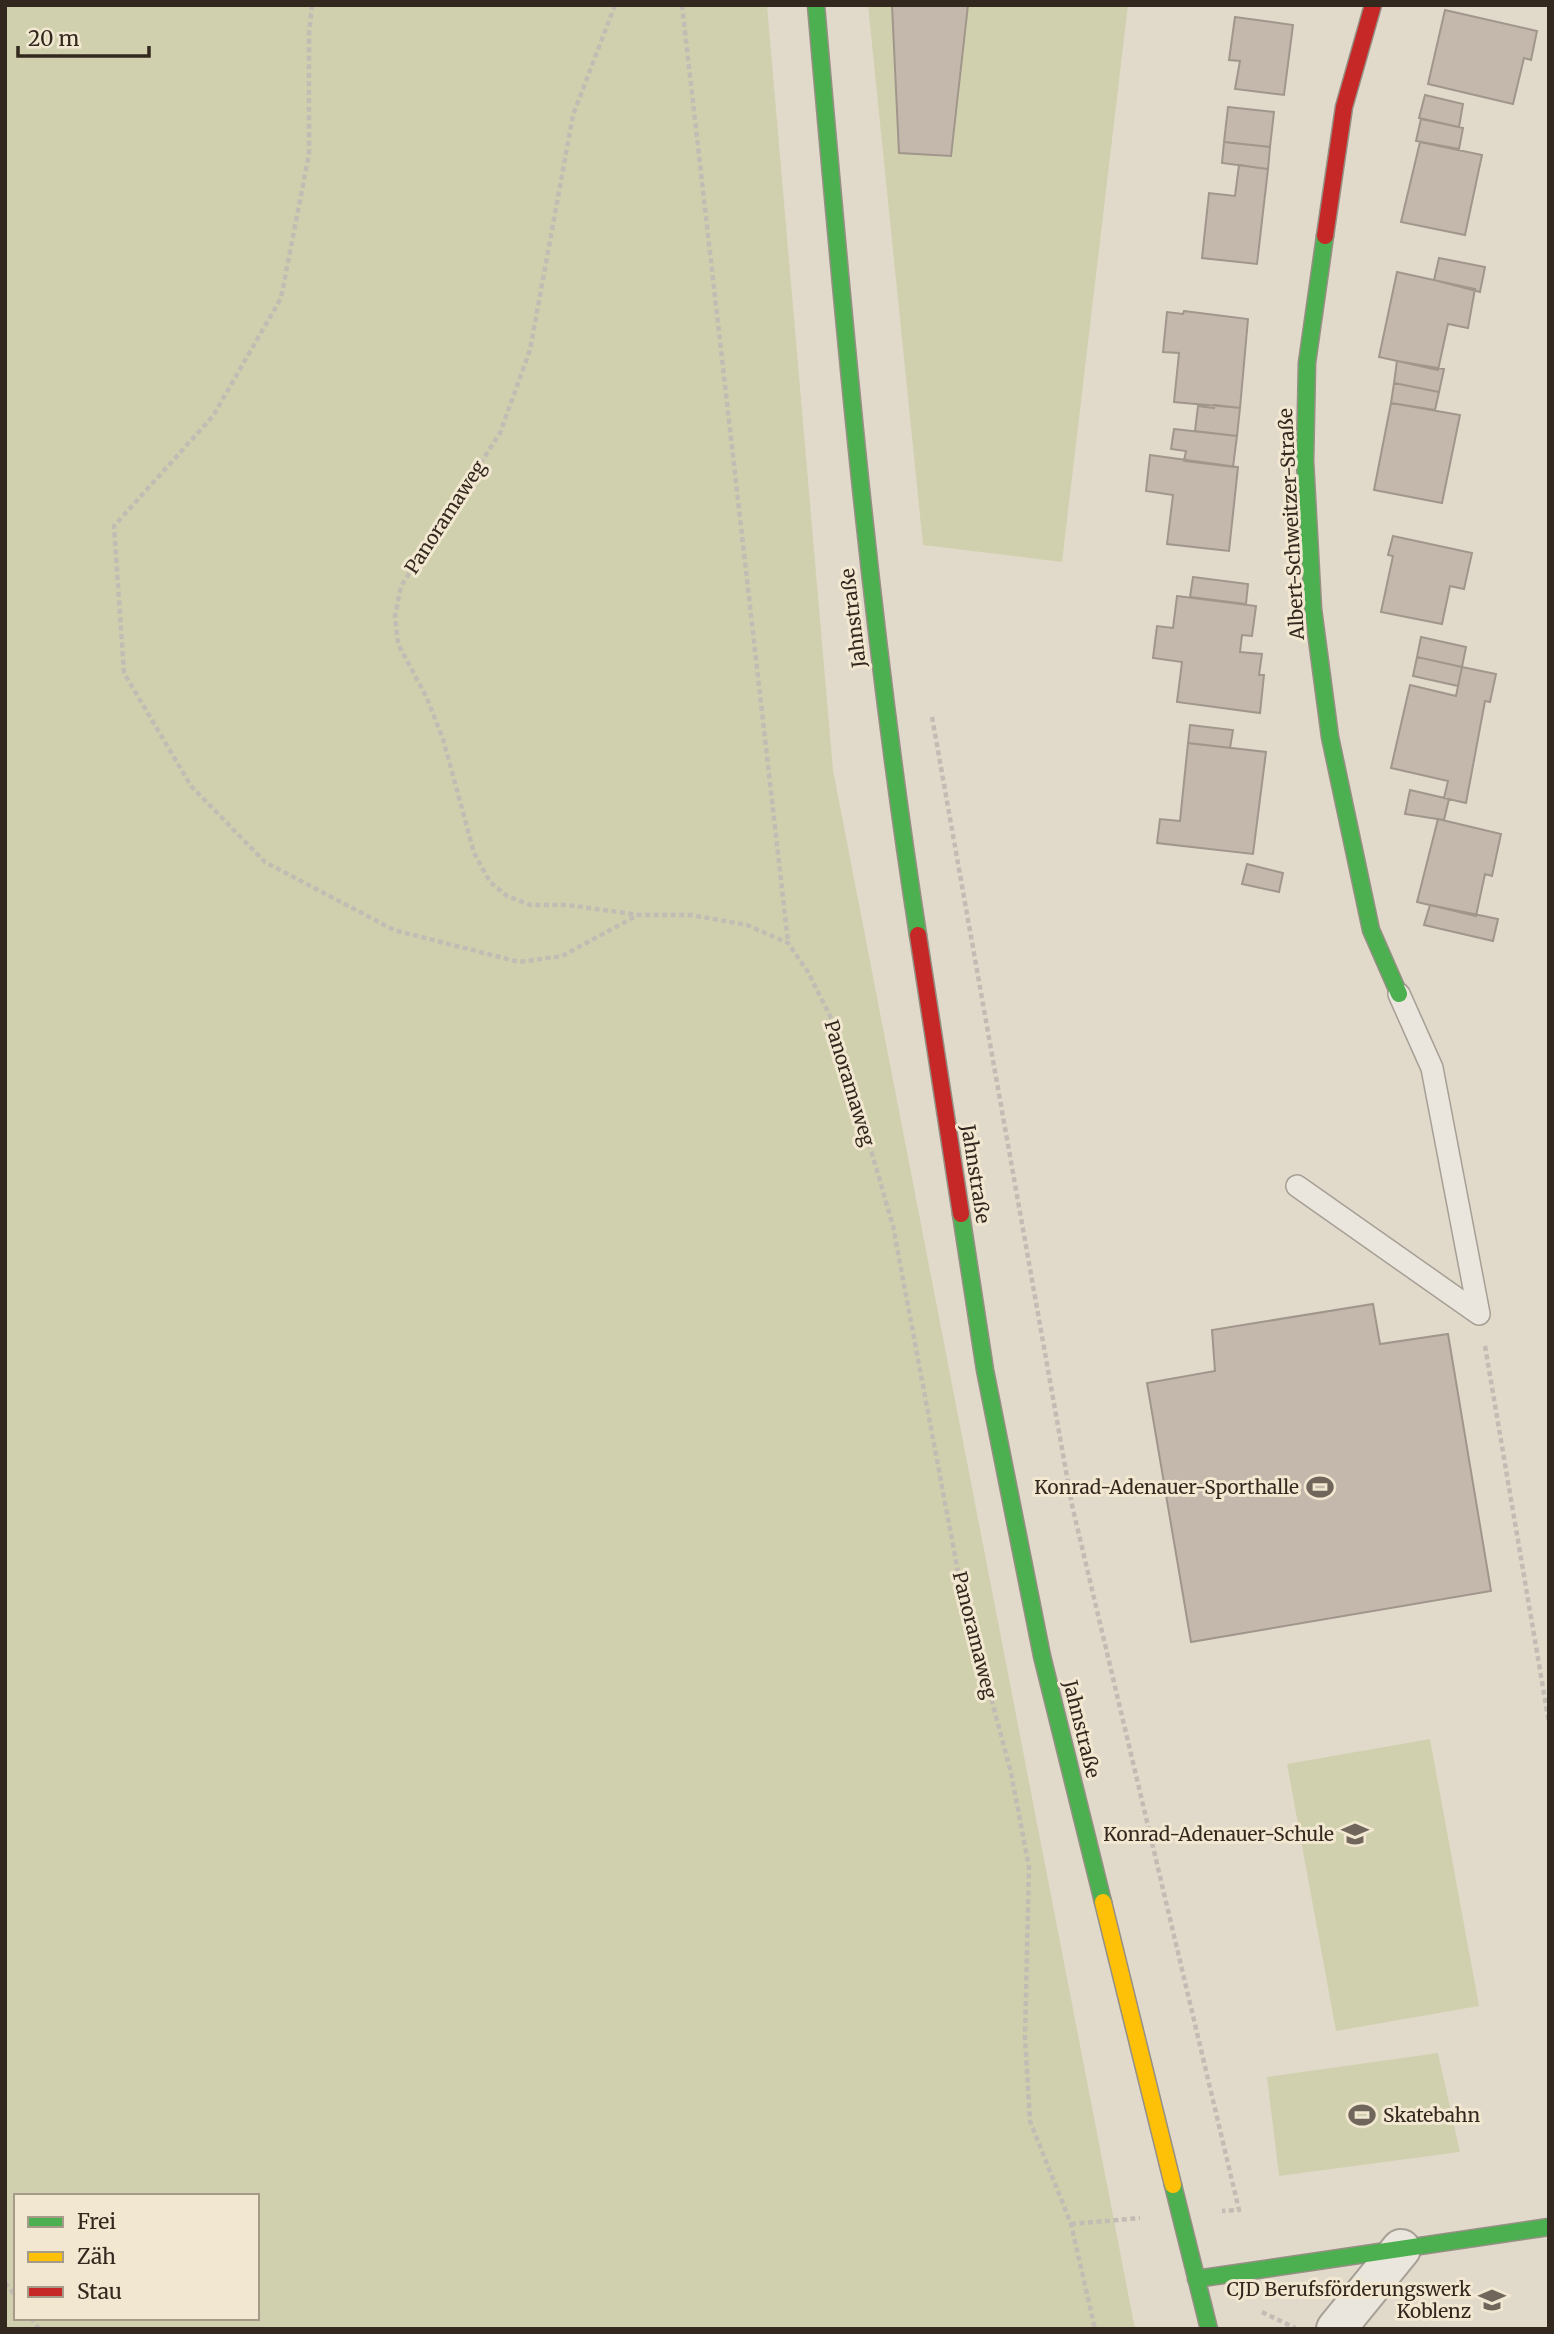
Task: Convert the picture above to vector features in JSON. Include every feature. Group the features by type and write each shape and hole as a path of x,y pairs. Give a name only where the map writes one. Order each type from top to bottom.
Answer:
{"street":[{"name":"Jahnstraße","path":"816,5 852,421 889,746 909,894 985,1370 1042,1656 1131,2004 1209,2329"},
{"name":"Albert-Schweitzer-Straße","path":"1373,5 1342,121 1307,363 1305,461 1313,609 1331,737 1371,930 1399,994"},
{"path":"1196,2279 1549,2227"},
{"path":"1336,2329 1401,2249"}],"lane":[{"path":"1399,994 1433,1068 1479,1314"},
{"path":"1297,1185 1479,1314"}],"path":[{"path":"312,5 309,33 309,154 281,298 212,416 114,526 124,673 191,786 265,862 394,930 519,962 562,956 639,915"},
{"name":"Panoramaweg","path":"615,5 573,115 530,351 500,433 401,586 395,616 398,644 426,696 443,739 474,853 490,882 507,896 531,905 568,905 639,915 691,915 736,923 788,943 808,972 835,1026 893,1226 959,1577 1011,1773 1029,1867 1025,2037 1030,2121 1071,2224 1095,2329"},
{"path":"682,5 788,943"},
{"path":"931,710 1072,1505 1239,2210 1071,2224"},
{"path":"1479,1314 1549,1723"}],"green space":[{"path":"5,5 767,5 833,770 1135,2329 5,2329"},
{"path":"868,5 1128,5 1062,562 923,545"},
{"path":"1430,1739 1479,2006 1336,2031 1287,1764"},
{"name":"Skatebahn","path":"1438,2053 1460,2152 1279,2176 1267,2077"}],"building":[{"path":"892,5 968,5 951,156 899,153"},
{"path":"1445,10 1537,31 1531,60 1524,58 1513,104 1428,84"},
{"path":"1235,17 1293,25 1284,95 1235,89 1240,61 1229,60"},
{"path":"1425,95 1463,104 1459,127 1419,118"},
{"path":"1228,107 1274,112 1270,147 1224,142"},
{"path":"1421,119 1463,128 1459,149 1416,141"},
{"path":"1224,142 1270,147 1268,169 1222,163"},
{"path":"1420,142 1482,155 1465,235 1401,222"},
{"path":"1239,165 1268,169 1257,264 1202,258 1209,193 1235,196"},
{"path":"1439,258 1485,267 1480,292 1434,280"},
{"path":"1397,272 1475,289 1468,328 1448,324 1438,370 1379,357"},
{"path":"1184,311 1248,319 1240,408 1174,402 1179,353 1163,352 1167,312 1183,314"},
{"path":"1397,361 1444,369 1439,392 1394,383"},
{"path":"1394,383 1439,392 1435,410 1391,403"},
{"path":"1391,403 1460,415 1442,503 1374,490"},
{"path":"1214,405 1240,408 1237,436 1195,431 1198,406 1214,408"},
{"path":"1174,429 1237,436 1233,467 1184,461 1186,451 1171,449"},
{"path":"1150,455 1238,467 1229,551 1167,544 1173,495 1146,491"},
{"path":"1393,536 1472,553 1464,589 1450,586 1442,624 1381,612 1393,556 1388,555"},
{"path":"1193,577 1248,584 1246,604 1190,597"},
{"path":"1177,596 1256,606 1252,636 1242,635 1240,652 1262,654 1259,675 1264,675 1260,713 1177,702 1182,662 1153,658 1157,626 1173,628"},
{"path":"1421,637 1466,647 1462,667 1417,657"},
{"path":"1417,657 1462,667 1458,686 1413,676"},
{"path":"1462,667 1496,674 1490,702 1485,701 1466,803 1444,798 1448,781 1391,768 1410,685 1456,696"},
{"path":"1190,725 1233,730 1230,748 1188,743"},
{"path":"1188,743 1266,752 1253,854 1157,843 1160,819 1180,821"},
{"path":"1410,790 1449,799 1444,820 1405,814"},
{"path":"1438,819 1501,834 1492,876 1485,874 1476,916 1417,902"},
{"path":"1247,864 1283,873 1279,892 1242,884"},
{"path":"1430,905 1498,919 1493,941 1424,925"},
{"name":"Konrad-Adenauer-Sporthalle","path":"1373,1304 1380,1344 1448,1334 1491,1591 1191,1642 1147,1383 1215,1371 1212,1330"}],"traffic: fast":[{"path":"816,5 847,354 872,587 918,935"},
{"path":"1325,236 1307,363 1305,461 1313,609 1330,737 1371,930 1399,994"},
{"path":"961,1214 985,1370 1042,1656 1103,1902"},
{"path":"1173,2185 1209,2329"},
{"path":"1196,2279 1549,2227"}],"traffic: slow":[{"path":"1103,1902 1173,2185"}],"traffic: jam":[{"path":"1325,236 1344,107 1373,5"},
{"path":"918,935 961,1214"}],"place":[{"name":"Konrad-Adenauer-Sporthalle","path":"1320,1487"},
{"name":"Konrad-Adenauer-Schule","path":"1355,1834"},
{"name":"Skatebahn","path":"1362,2115"},
{"name":"CJD Berufsförderungswerk Koblenz","path":"1492,2300"}]}
